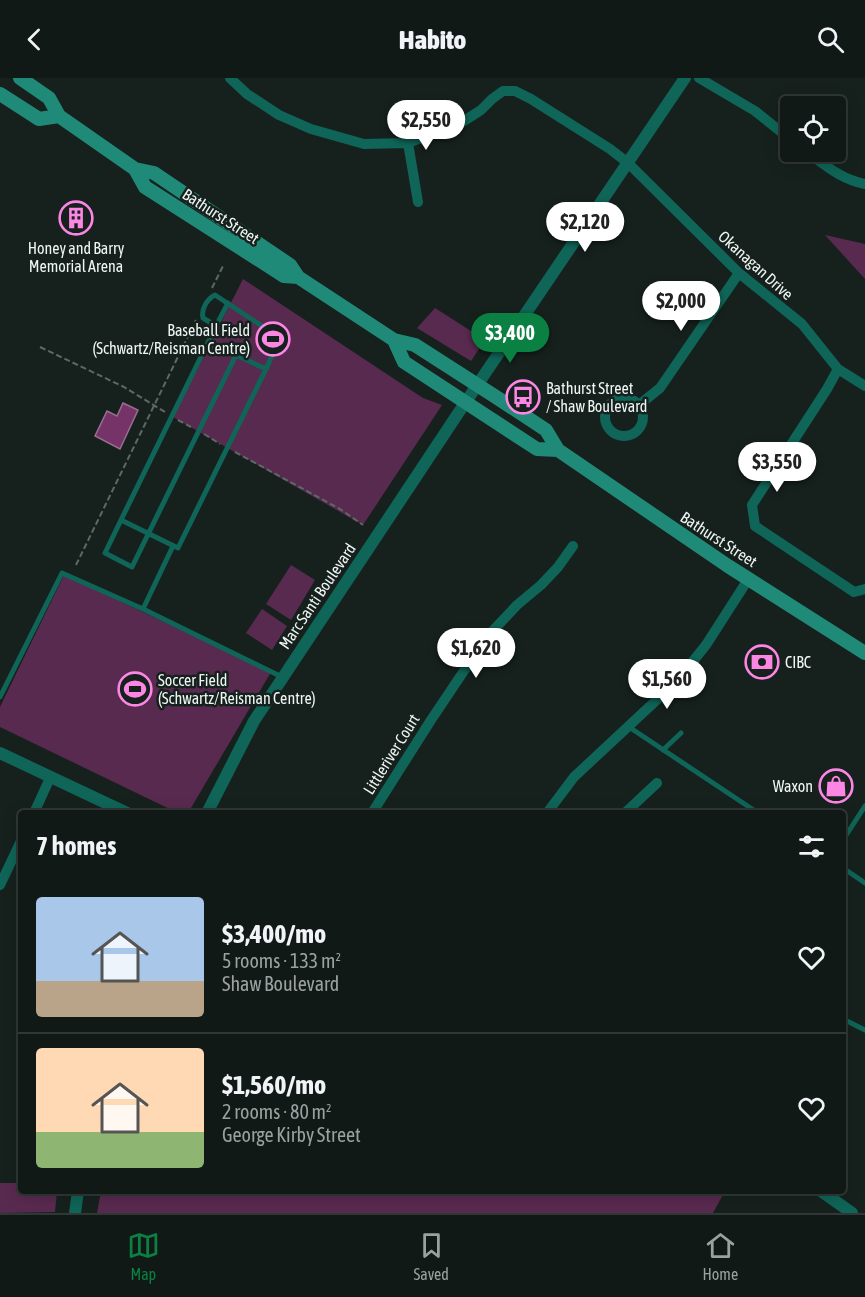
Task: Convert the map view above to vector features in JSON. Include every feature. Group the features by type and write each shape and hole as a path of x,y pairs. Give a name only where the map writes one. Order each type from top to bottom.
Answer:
{"main road":[{"name":"Bathurst Street","path":"20,78 49,98 59,116 135,169 154,173 290,266 298,278 394,340 415,345 546,430 558,450 865,653"},
{"path":"0,94 39,119 59,116"},
{"name":"Bathurst Street","path":"394,340 404,362 537,449 558,450"}],"street":[{"path":"230,78 247,94 279,115 311,129 364,144 408,143 418,202"},
{"name":"Marc Santi Boulevard","path":"209,810 254,721 684,78"},
{"path":"699,78 755,111 780,131"},
{"name":"Okanagan Drive","path":"408,143 464,121 503,91 515,91 531,99 600,142 628,163 739,273 802,324 838,369 865,386"},
{"path":"822,162 853,182 865,184"},
{"path":"639,405 660,388 739,273"},
{"path":"838,369 752,505 756,526 854,592 865,589"},
{"name":"Littleriver Court","path":"374,810 486,638 517,605 547,579 573,546"},
{"path":"549,810 574,777 677,681 706,645 749,578"},
{"path":"0,753 120,810"},
{"path":"35,810 50,778"},
{"path":"628,810 657,783"},
{"path":"0,885 18,847"},
{"path":"75,1213 78,1194"},
{"path":"824,1194 852,1213"}],"lane":[{"path":"121,520 178,548 280,338 215,295 210,297 202,312 203,318 216,326"},
{"path":"228,303 105,553 132,567 236,355"},
{"path":"208,342 266,369"},
{"path":"143,609 173,546"},
{"path":"0,697 62,573 143,609 283,677"},
{"path":"630,727 753,810"},
{"path":"663,750 681,733"},
{"path":"846,835 865,806"},
{"path":"846,870 865,883"},
{"path":"846,1020 865,1029"}],"path":[{"path":"209,294 224,264"},
{"path":"76,566 199,315"}],"shaded area":[{"path":"825,235 865,244 865,279"},
{"name":"Baseball Field (Schwartz/Reisman Centre)","path":"243,279 423,398 442,405 363,525 173,417"},
{"path":"435,308 485,340 471,361 417,328"},
{"path":"123,403 138,410 120,449 95,436 107,411 117,416"},
{"path":"291,565 315,580 291,620 266,604"},
{"name":"Soccer Field (Schwartz/Reisman Centre)","path":"64,575 271,672 190,810 172,810 0,727 0,707"},
{"path":"262,609 287,626 272,650 246,633"},
{"path":"0,1183 18,1183 18,1194 57,1194 55,1212 0,1213"},
{"path":"100,1194 723,1194 713,1213 97,1213"}],"place":[{"name":"Honey and Barry Memorial Arena","path":"76,218"},
{"name":"Baseball Field (Schwartz/Reisman Centre)","path":"273,339"},
{"name":"Bathurst Street / Shaw Boulevard","path":"523,397"},
{"name":"CIBC","path":"762,662"},
{"name":"Soccer Field (Schwartz/Reisman Centre)","path":"135,689"},
{"name":"Waxon","path":"836,786"}]}
